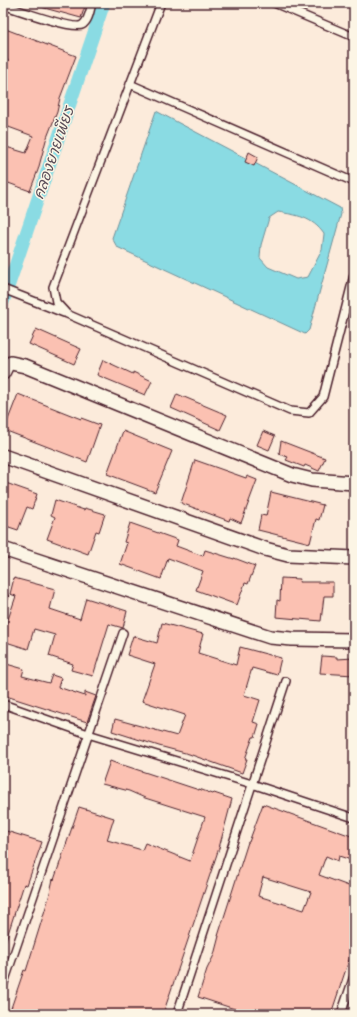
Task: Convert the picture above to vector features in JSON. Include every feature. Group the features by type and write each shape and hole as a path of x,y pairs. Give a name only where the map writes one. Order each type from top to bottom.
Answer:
{"street":[{"path":"3,373 7,365 11,363 25,366 292,475 312,480 354,483"},
{"path":"3,456 265,549 288,555 354,558"},
{"path":"3,549 270,636 292,639 354,640"}],"lane":[{"path":"3,5 77,27 82,25 87,20 92,3"},
{"path":"67,314 56,302 53,287 161,3"},
{"path":"274,3 354,36"},
{"path":"130,84 354,182"},
{"path":"3,289 22,295 290,410 309,413 323,397 354,275"},
{"path":"3,986 123,633"},
{"path":"178,1014 286,681"},
{"path":"3,704 88,734 252,784 354,818"},
{"path":"341,1014 354,976"}],"water":[{"path":"156,111 340,208 341,214 309,330 305,334 117,247 112,238","holes":["278,212 309,220 324,234 322,250 308,277 296,279 268,267 260,258 261,245 269,218"]}],"building":[{"path":"38,3 86,3 81,18 37,6"},
{"path":"3,28 76,56 60,98 57,112 46,140 38,170 30,191 3,181 3,146 26,153 33,136 3,125 3,74 8,60 3,59"},
{"path":"249,152 258,157 254,166 245,162"},
{"path":"36,329 81,349 74,364 29,344"},
{"path":"103,360 152,381 145,395 97,375"},
{"path":"18,394 100,425 87,462 4,430"},
{"path":"177,394 227,415 220,430 171,408"},
{"path":"123,431 172,451 155,492 107,474"},
{"path":"263,431 275,436 269,450 257,445"},
{"path":"281,441 325,458 319,471 305,465 304,467 286,460 288,457 279,454"},
{"path":"195,460 246,478 247,476 257,480 241,523 230,518 229,521 181,503"},
{"path":"3,482 37,494 32,509 27,507 18,530 3,525"},
{"path":"271,492 323,505 319,520 316,519 310,543 258,530 261,515 266,516"},
{"path":"55,500 84,510 85,508 105,514 99,532 96,531 88,554 47,539 55,517 51,515"},
{"path":"130,523 178,540 176,546 203,556 205,550 234,558 255,566 248,584 245,583 237,605 196,590 203,571 168,558 161,579 120,564 127,543 124,542"},
{"path":"14,578 55,589 50,609 80,619 86,598 127,611 123,628 109,624 93,676 71,670 73,664 49,656 55,635 34,629 28,649 3,641 3,634 16,596 10,594"},
{"path":"281,578 300,579 299,582 333,582 333,596 324,596 321,621 276,617 277,600 280,601"},
{"path":"162,623 203,634 198,653 236,665 240,647 281,658 277,675 252,668 244,695 260,700 253,722 259,724 245,759 247,759 242,773 189,754 112,731 115,719 177,736 185,715 142,701 155,664 127,655 133,636 157,643"},
{"path":"322,656 337,657 337,659 354,658 354,675 320,673"},
{"path":"3,663 24,669 22,676 49,683 52,675 61,678 58,687 85,696 85,692 96,696 87,722 3,695"},
{"path":"110,761 199,790 232,799 219,848 163,1014 9,1014 24,970 26,971 49,897 53,879 54,880 79,807 114,818 107,840 142,850 145,843 190,861 205,817 145,798 129,791 102,784"},
{"path":"263,804 354,837 354,861 339,856 338,861 326,856 319,875 354,888 354,945 331,1014 250,1014 198,997 207,969 214,955 218,936","holes":["263,877 311,892 304,910 258,896"]},
{"path":"3,830 42,842 27,885 24,884 5,943 3,942"}],"waterway":[{"name":"คลองยายเพียร","path":"3,302 104,3"}]}
